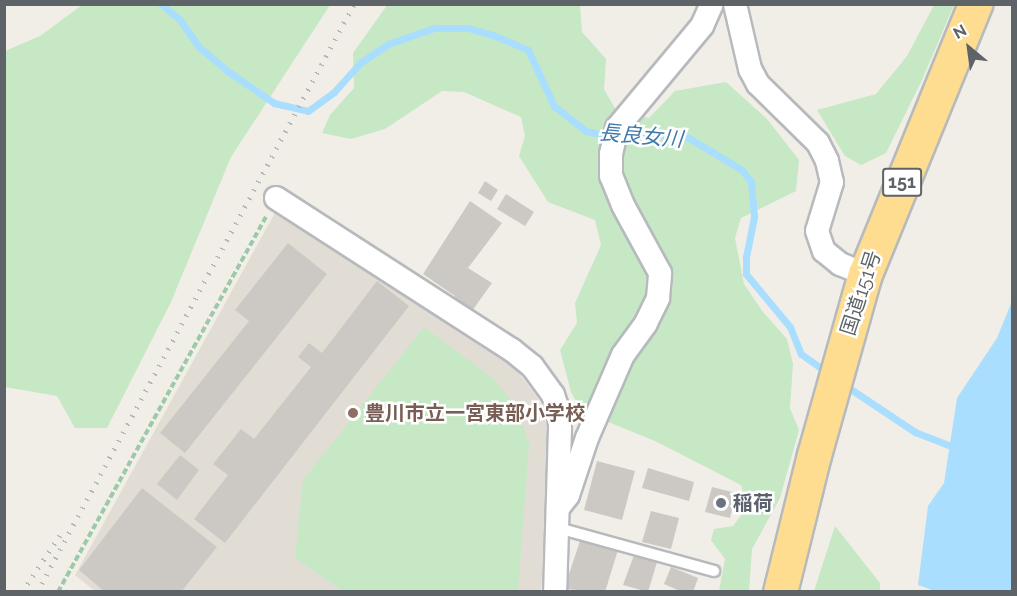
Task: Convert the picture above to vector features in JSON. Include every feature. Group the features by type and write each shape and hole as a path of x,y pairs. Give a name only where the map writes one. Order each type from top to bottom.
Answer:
{"highway":[{"name":"国道151号","path":"780,591 836,373 865,274 975,4"}],"street":[{"path":"558,518 587,438 623,355 646,323 658,298 660,273 610,176 611,154 617,128 702,26 712,4"},
{"path":"735,4 750,69 758,84 818,143 827,161 832,182 817,231 824,250 840,264 865,274"},
{"path":"276,198 532,366 553,395 559,412 555,591"}],"lane":[{"path":"558,518 714,571"}],"path":[{"path":"58,591 276,198"}],"shaded area":[{"name":"豊川市立一宮東部小学校","path":"277,209 511,363 537,397 548,429 548,501 541,591 96,592 75,575"}],"green space":[{"path":"388,4 580,5 582,32 606,59 604,89 617,112 649,118 675,91 726,82 767,119 799,160 796,191 741,218 735,238 744,284 763,312 787,339 793,364 790,408 799,430 780,498 752,549 749,591 719,591 725,559 711,540 714,529 733,526 748,506 741,485 655,441 581,411 571,392 560,350 577,323 575,303 601,245 595,220 548,202 519,156 525,136 521,117 464,92 442,91 385,129 351,139 322,133 330,115 354,88 353,53"},
{"path":"82,5 330,5 231,157 171,302 107,428 75,428 57,396 5,387 5,51 40,36"},
{"path":"934,5 954,5 922,80 886,153 861,165 845,156 817,110 876,94 907,56"},
{"path":"424,327 494,379 516,406 529,444 518,591 343,591 295,558 303,480"},
{"path":"835,526 880,583 880,591 814,591"}],"water":[{"path":"1012,301 1012,591 935,591 918,585 928,506 944,483 957,398 997,338"}],"building":[{"path":"485,181 498,190 491,201 478,193"},
{"path":"506,194 534,212 525,226 497,209"},
{"path":"470,201 502,223 468,268 492,283 467,318 450,307 455,296 423,274"},
{"path":"288,243 327,274 185,453 160,433 249,321 235,310"},
{"path":"377,281 409,306 225,543 194,519 228,475 213,464 241,429 254,439 311,367 298,357 309,343 322,353"},
{"path":"180,455 199,470 177,500 157,484"},
{"path":"597,461 635,471 622,520 584,510"},
{"path":"648,468 694,482 689,501 642,488"},
{"name":"稲荷","path":"712,487 736,493 730,518 705,512"},
{"path":"142,488 217,547 181,592 105,592 79,570"},
{"path":"651,511 679,518 671,549 642,542"},
{"path":"581,538 618,550 605,592 564,589"},
{"path":"634,555 657,562 648,592 623,585"},
{"path":"671,567 698,578 693,592 682,592 664,584"}],"waterway":[{"name":"長良女川","path":"161,4 180,20 199,47 229,72 274,103 308,111 334,92 360,63 388,44 434,28 468,28 493,35 528,50 554,106 586,131 618,138 668,134 689,138 742,170 751,182 754,217 746,257 746,274 790,327 801,354 827,372"},
{"name":"長良女川","path":"843,384 915,432 956,448"}],"railway":[{"path":"37,592 354,4"},
{"path":"22,592 62,532"}],"place":[{"name":"豊川市立一宮東部小学校","path":"353,413"},
{"name":"稲荷","path":"721,503"}]}
